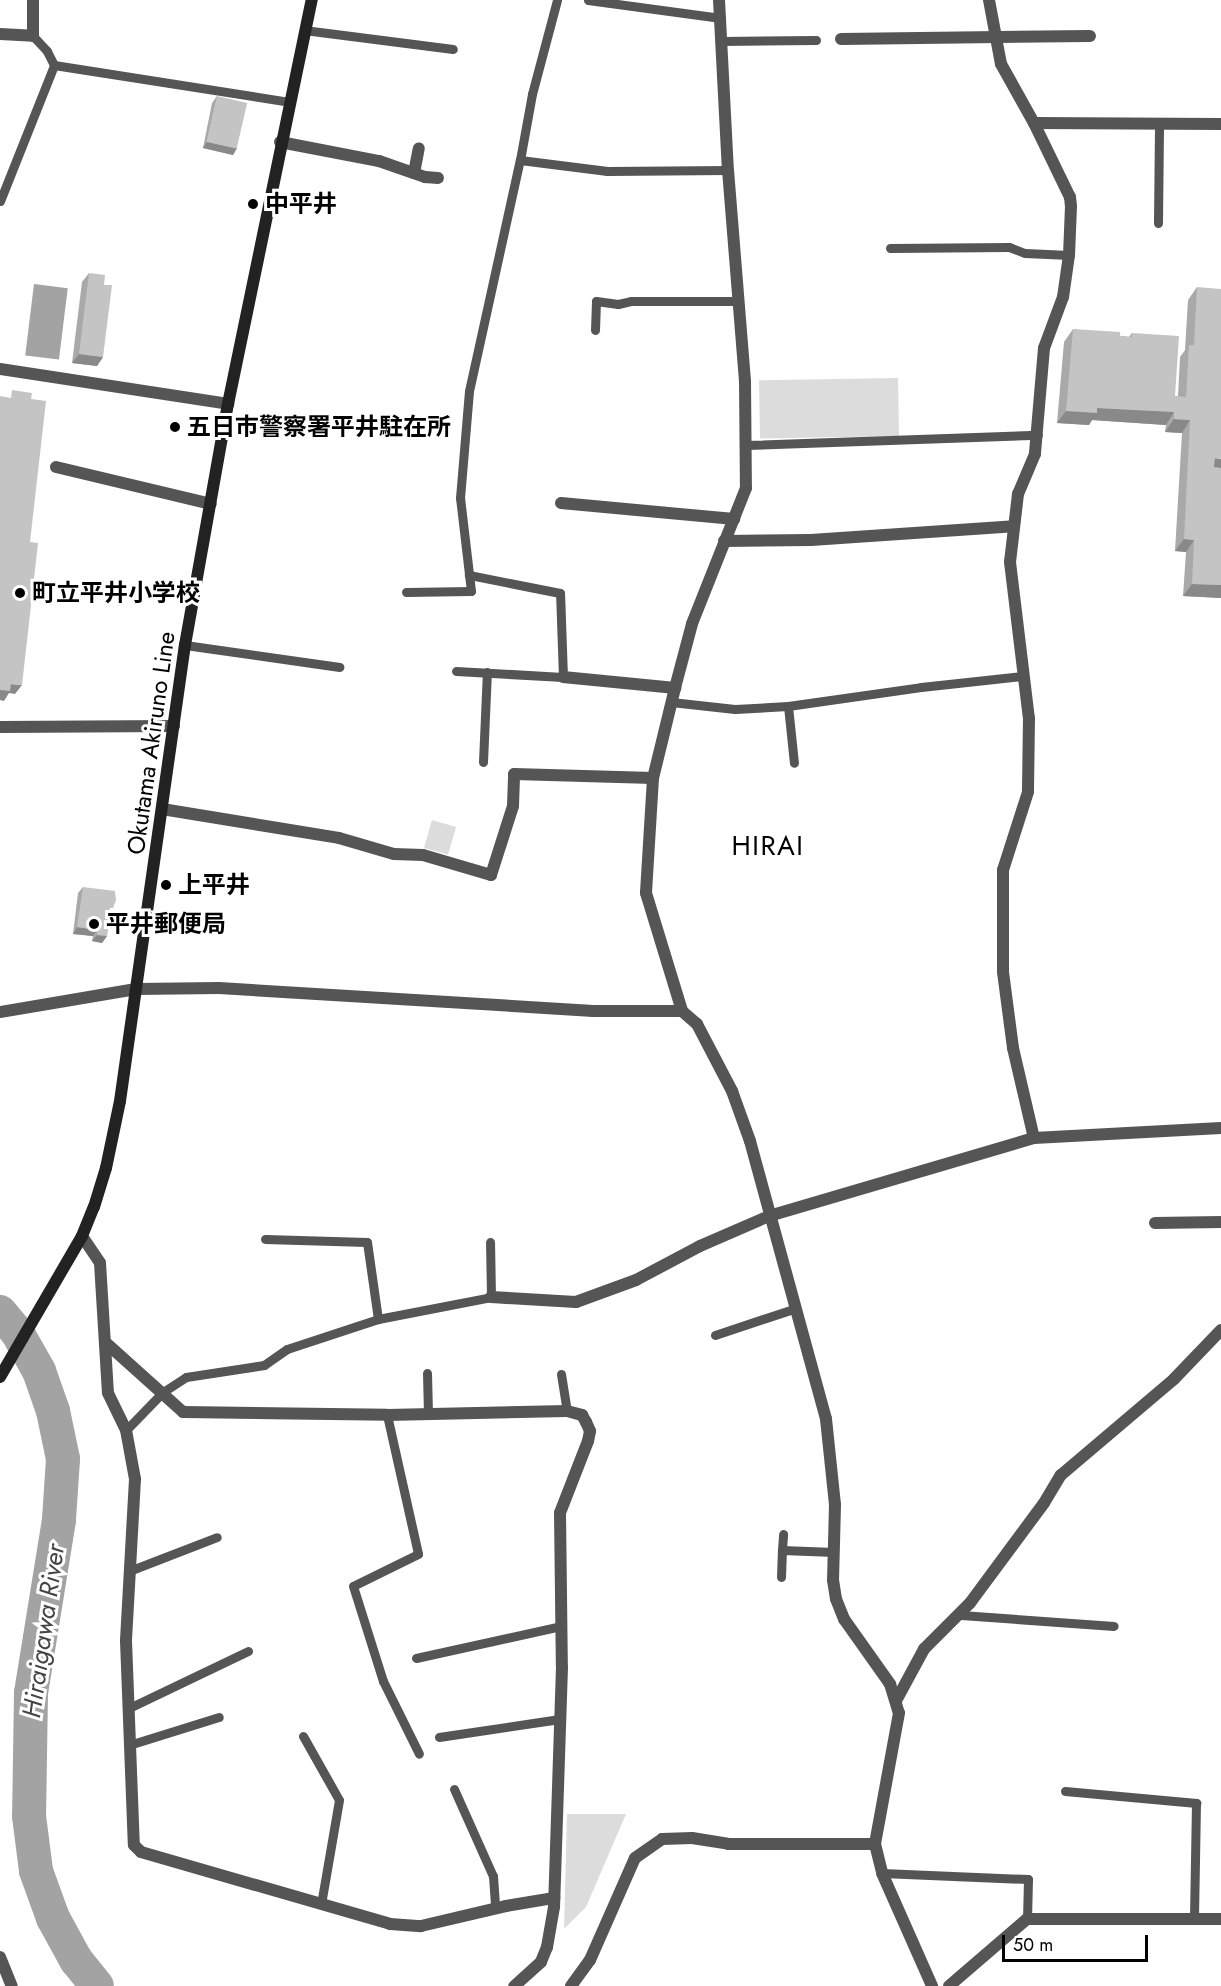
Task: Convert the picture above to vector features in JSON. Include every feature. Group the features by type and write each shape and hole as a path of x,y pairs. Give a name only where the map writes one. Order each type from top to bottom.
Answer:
{"main road":[{"name":"Okutama Akiruno Line","path":"0,1377 82,1236 94,1208 113,1139 185,645 228,404 280,142 312,0"}],"street":[{"path":"0,34 33,36 33,0"},
{"path":"719,0 728,170 745,381 746,488 692,624 671,702 653,778 646,893 682,1011 697,1024 732,1090 750,1141 826,1419 835,1504 836,1599 844,1618 890,1684 897,1699 898,1730 875,1844 882,1873 932,1986"},
{"path":"989,0 1001,64 1034,123 1070,197 1069,255 1063,297 1044,348 1035,454 1018,494 1010,562 1029,718 1028,792 1003,870 1003,972 1013,1048 1034,1138"},
{"path":"841,39 1090,36"},
{"path":"1034,123 1221,124"},
{"path":"280,142 379,160 414,173 438,178"},
{"path":"414,173 419,148"},
{"path":"0,369 228,404"},
{"path":"56,467 211,504"},
{"path":"561,502 734,519"},
{"path":"724,541 811,540 1014,526"},
{"path":"562,677 675,688"},
{"path":"0,727 174,726"},
{"path":"162,809 339,838 394,854 423,855 491,875 513,806 514,774 653,778"},
{"path":"0,1012 136,989 219,988 593,1011 682,1011"},
{"path":"491,1297 576,1302 636,1280 700,1246 770,1216 1034,1138 1221,1128"},
{"path":"1155,1223 1221,1222"},
{"path":"82,1236 100,1263 108,1393 126,1430 135,1479 126,1641 134,1845 141,1852 390,1924 421,1926 495,1908 554,1898"},
{"path":"897,1699 924,1649 960,1615 1044,1503 1061,1475 1174,1379 1221,1330"},
{"path":"105,1342 183,1412 387,1415 567,1411 582,1415 590,1431 588,1441 560,1513 560,1719 554,1898 547,1947 541,1962 514,1986"},
{"path":"571,1986 590,1960 635,1858 662,1839 692,1838 728,1844 875,1844"},
{"path":"950,1986 1027,1919 1221,1919"},
{"path":"0,1957 12,1986"}],"lane":[{"path":"406,592 471,591 460,498 469,391 520,160 532,93 557,0"},
{"path":"588,0 721,18"},
{"path":"304,30 453,49"},
{"path":"0,201 54,65 47,51 33,36"},
{"path":"722,41 816,40"},
{"path":"54,65 289,102"},
{"path":"1158,223 1159,124"},
{"path":"520,160 607,171 728,170"},
{"path":"890,248 1009,247 1025,253 1069,255"},
{"path":"595,330 596,301 618,304 631,301 738,301"},
{"path":"746,445 1038,435"},
{"path":"456,670 562,677 560,593 469,575"},
{"path":"185,645 339,667"},
{"path":"483,762 488,672"},
{"path":"671,702 735,709 788,706 921,687 1023,676"},
{"path":"788,706 794,763"},
{"path":"265,1239 367,1242 378,1319"},
{"path":"126,1430 163,1392 186,1377 264,1365 287,1349 378,1319 491,1297 490,1242"},
{"path":"715,1335 796,1308"},
{"path":"427,1373 428,1414"},
{"path":"561,1374 567,1411"},
{"path":"387,1415 418,1554 353,1586 383,1681 419,1754"},
{"path":"781,1578 783,1534"},
{"path":"129,1571 217,1537"},
{"path":"782,1550 834,1552"},
{"path":"960,1615 1114,1626"},
{"path":"416,1658 561,1626"},
{"path":"129,1708 248,1651"},
{"path":"129,1745 219,1717"},
{"path":"439,1737 560,1719"},
{"path":"303,1736 339,1800 321,1904"},
{"path":"454,1790 493,1876 495,1908"},
{"path":"1065,1791 1196,1803 1194,1919"},
{"path":"882,1873 1028,1879 1027,1919"}],"shaded area":[{"path":"34,284 68,288 59,360 25,355"},
{"path":"898,378 899,436 760,438 759,380"},
{"path":"432,820 456,827 448,855 424,848"},
{"path":"567,1814 626,1814 586,1907 564,1929"}],"building":[{"path":"217,96 247,103 237,149 206,142"},
{"path":"89,273 105,275 104,285 112,285 103,357 79,354"},
{"path":"1197,287 1221,289 1221,459 1215,458 1214,467 1221,468 1221,585 1192,584 1194,540 1184,539 1190,420 1174,419 1174,412 1097,408 1097,413 1066,411 1073,329 1120,332 1120,336 1132,337 1132,333 1179,336 1175,396 1186,397 1189,345 1194,345"},
{"name":"町立平井小学校","path":"12,390 32,393 31,399 46,401 30,542 38,543 22,685 11,684 10,691 0,690 0,396 11,398"},
{"path":"83,887 115,891 116,900 113,908 110,908 107,936 97,935 97,930 77,927"}],"waterway":[{"name":"Hiraigawa River","path":"0,1312 17,1332 39,1371 53,1411 63,1459 59,1520 31,1693 29,1816 36,1871 53,1918 76,1960 97,1986"}],"place":[{"name":"中平井","path":"253,204"},
{"name":"五日市警察署平井駐在所","path":"175,427"},
{"name":"町立平井小学校","path":"20,593"},
{"name":"上平井","path":"166,885"},
{"name":"平井郵便局","path":"94,924"}],"district":[{"name":"HIRAI","path":"768,846"}]}
